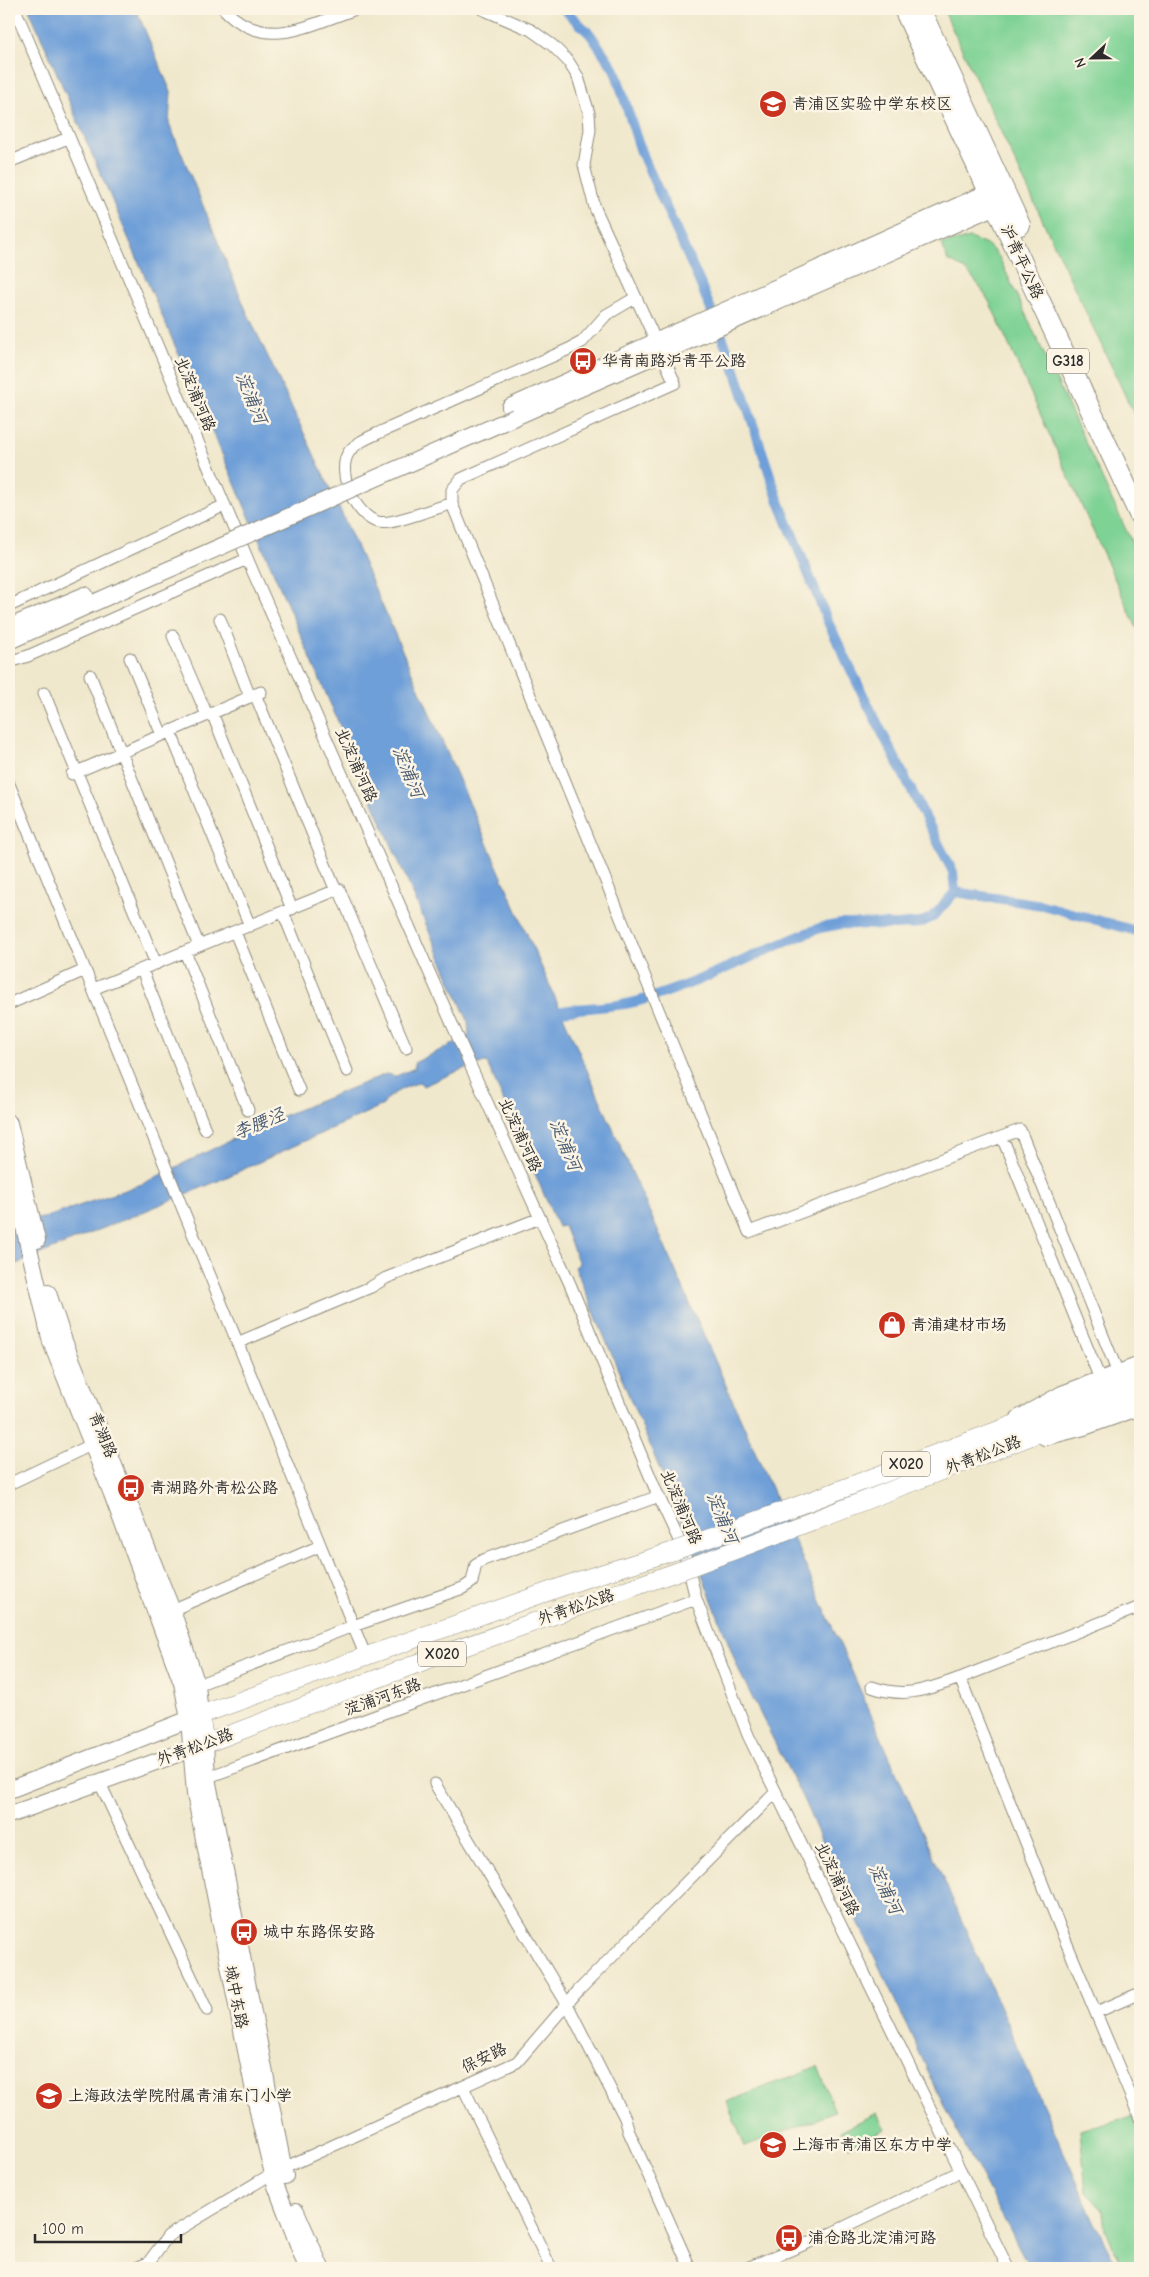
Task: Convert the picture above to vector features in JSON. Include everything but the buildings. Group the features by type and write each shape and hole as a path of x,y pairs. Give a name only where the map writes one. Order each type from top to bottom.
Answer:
{"highway":[{"name":"沪青平公路","path":"904,9 999,196 1140,484"},
{"name":"沪青平公路","path":"920,9 999,196 1140,516"}],"main road":[{"path":"9,641 135,579 999,196"},
{"path":"9,627 135,579"},
{"name":"青湖路","path":"9,1123 50,1342 112,1494 182,1683 194,1717 198,1747"},
{"name":"青湖路","path":"9,1163 26,1214"},
{"name":"青湖路","path":"35,1260 64,1341 172,1610 197,1685 194,1717"},
{"path":"1006,1426 1045,1402 1140,1365"},
{"name":"外青松公路","path":"9,1790 194,1717 581,1580 674,1551 1140,1377"},
{"name":"外青松公路","path":"9,1815 99,1781 198,1747 432,1658 682,1570 1006,1446 1140,1405"},
{"name":"城中东路","path":"198,1747 200,1780 278,2171 295,2240 307,2268"},
{"name":"城中东路","path":"278,2171 321,2268"}],"street":[{"name":"北淀浦河路","path":"15,9 68,138 248,559 459,1040 570,1284 684,1551 696,1599 748,1735 1008,2268"},
{"path":"224,9 246,25 273,33 288,33 356,9"},
{"path":"482,9 531,30 552,45 568,61 578,78 588,105 590,130 584,165 595,208 675,383 461,479 452,490 452,504 749,1232 1020,1130 1118,1373"},
{"path":"9,162 68,138"},
{"path":"452,504 432,508 388,523 378,522 368,518 350,493 344,474 344,462 349,452 359,443 384,430 582,342 606,315 635,298"},
{"path":"9,606 225,505"},
{"path":"9,662 28,656 248,559"},
{"path":"220,619 255,694 336,891"},
{"path":"173,636 209,714 288,910 347,1072"},
{"path":"130,658 166,733 250,926"},
{"path":"90,675 199,946"},
{"path":"44,693 74,773 156,964"},
{"path":"74,773 255,694"},
{"path":"9,784 366,1657"},
{"path":"94,989 339,889 406,1048"},
{"path":"234,932 299,1090"},
{"path":"186,952 248,1110"},
{"path":"9,1004 85,970"},
{"path":"142,970 205,1129"},
{"path":"1002,1137 1100,1379"},
{"path":"237,1343 371,1287 386,1278 540,1218"},
{"path":"9,1484 91,1446"},
{"path":"197,1685 353,1626 463,1588 472,1582 476,1564 483,1560 659,1496"},
{"path":"172,1610 320,1546"},
{"name":"淀浦河东路","path":"200,1780 696,1599"},
{"path":"872,1687 889,1693 905,1694 960,1678 1140,1607"},
{"path":"960,1678 1140,2118"},
{"path":"99,1781 207,2010"},
{"path":"435,1784 567,2004 625,2118 629,2132 690,2268"},
{"name":"保安路","path":"148,2266 168,2236 278,2171 517,2062 567,2004 776,1792"},
{"path":"1097,2012 1140,1993"},
{"path":"463,2086 551,2268"},
{"path":"747,2268 832,2233 961,2171"},
{"path":"136,2268 148,2266"}],"green space":[{"path":"943,9 1140,9 1140,427"},
{"path":"970,238 989,246 999,257 1140,560 1140,635 990,303 978,284 967,272 948,261 942,244"},
{"path":"818,2066 835,2112 745,2147 727,2102"},
{"path":"877,2113 885,2129 849,2147 840,2131"},
{"path":"1132,2116 1140,2136 1140,2268 1124,2268 1105,2231 1103,2210 1086,2192 1080,2130"}],"water":[{"name":"淀浦河","path":"29,9 136,9 171,92 169,123 246,310 342,514 1095,2223 1118,2268 1030,2268 950,2118 840,1883 804,1801 740,1673 679,1515 575,1267 579,1264 564,1226 558,1227 487,1063 475,1064 423,1086 420,1082 404,1088 394,1093 383,1105 218,1181 16,1264 9,1269 9,1221 44,1218 142,1184 263,1124 386,1074 396,1076 415,1068 414,1063 469,1036 468,1021"}],"waterway":[{"path":"548,1014 559,1011 628,1004 662,994 820,928 841,924 897,925 920,923 933,917 955,892 953,872 828,622 778,499 732,361 700,283 641,152 615,70 590,34 564,9"},
{"path":"955,892 1042,905 1140,932"}],"place":[{"name":"青浦区实验中学东校区","path":"773,104"},
{"name":"华青南路沪青平公路","path":"583,361"},
{"name":"青浦建材市场","path":"892,1325"},
{"name":"青湖路外青松公路","path":"131,1488"},
{"name":"城中东路保安路","path":"244,1932"},
{"name":"上海政法学院附属青浦东门小学","path":"49,2096"},
{"name":"上海市青浦区东方中学","path":"773,2145"},
{"name":"浦仓路北淀浦河路","path":"789,2238"}],"water label":[{"name":"李腰泾","path":"259,1124"}]}
